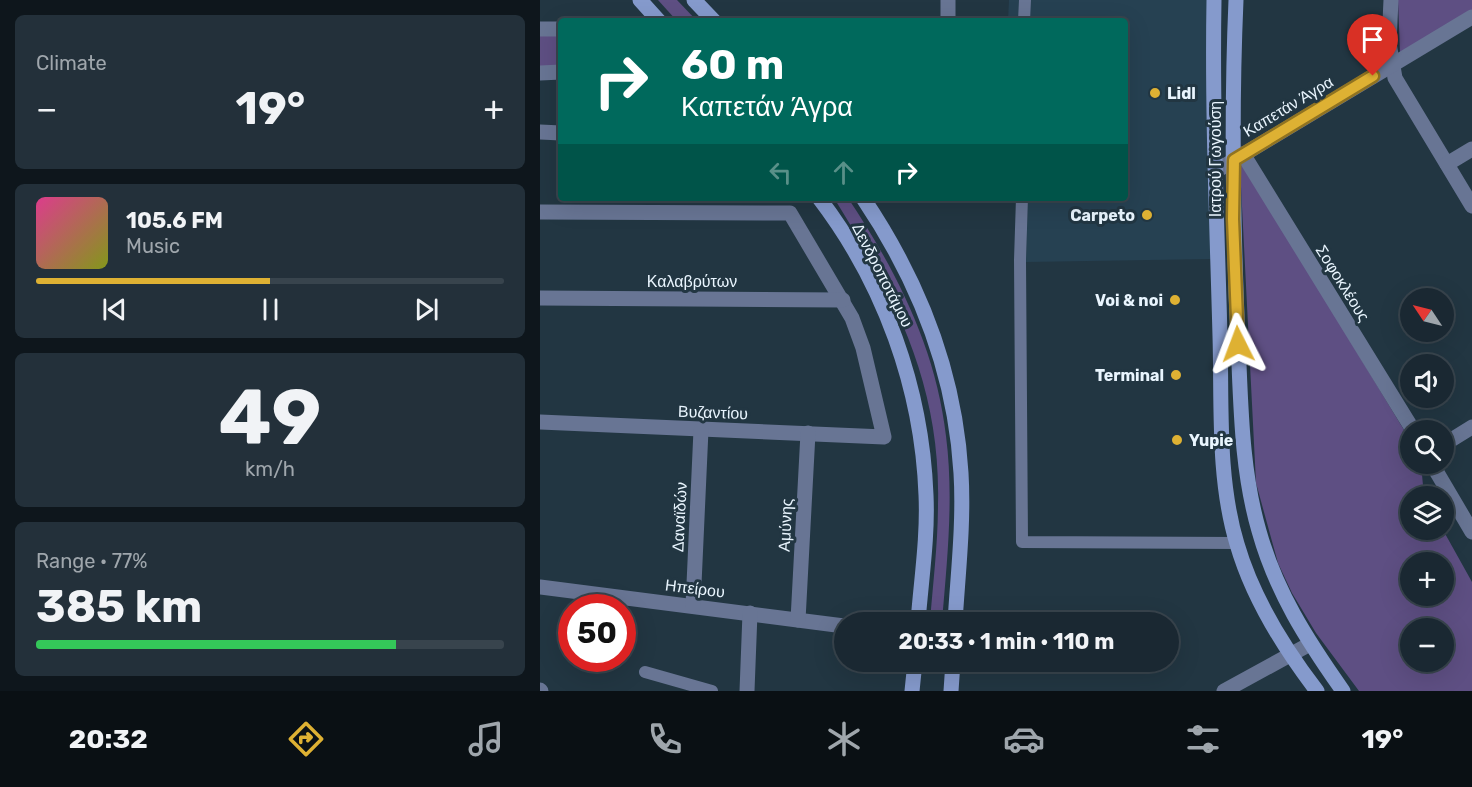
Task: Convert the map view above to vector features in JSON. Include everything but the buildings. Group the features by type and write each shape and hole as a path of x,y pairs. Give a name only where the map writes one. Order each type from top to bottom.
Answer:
{"main road":[{"path":"640,0 656,18"},
{"path":"694,0 711,18"},
{"name":"Ιατρού Γωγούση","path":"1214,0 1216,171 1225,472 1237,543 1255,589 1293,656 1317,691"},
{"name":"Ιατρού Γωγούση","path":"1236,0 1238,157 1234,252 1246,474 1258,531 1283,598 1310,644 1343,691"},
{"name":"Δενδροποτάμου","path":"821,201 851,248 880,303 904,362 914,401 927,495 919,612"},
{"name":"Δενδροποτάμου","path":"865,201 920,298 936,338 948,380 962,473 955,612"},
{"path":"912,691 914,672"},
{"path":"951,691 952,672"}],"street":[{"path":"948,0 948,18"},
{"path":"1391,0 1389,43 1391,65 1401,92 1472,206"},
{"name":"Καπετάν Άγρα","path":"1216,171 1472,17"},
{"path":"540,29 558,29"},
{"path":"540,73 558,72"},
{"path":"540,132 558,133"},
{"path":"1447,164 1472,149"},
{"name":"Σοφοκλέους","path":"1238,157 1407,420"},
{"path":"540,212 790,213 843,300"},
{"name":"Καλαβρύτων","path":"540,298 843,300"},
{"name":"Βυζαντίου","path":"540,422 884,436 863,348 843,300"},
{"path":"1454,438 1472,427"},
{"name":"Δαναϊδών","path":"693,606 701,430"},
{"name":"Αμύνης","path":"798,620 808,433"},
{"path":"1438,474 1472,532"},
{"name":"Ηπείρου","path":"540,587 834,625"},
{"path":"747,691 750,613"},
{"path":"1224,691 1293,656 1310,644"}],"lane":[{"path":"1024,18 1025,0"},
{"path":"1022,201 1020,260 1022,542 1237,543"},
{"path":"645,672 712,691"}],"shaded area":[{"path":"658,0 677,0 694,18 674,18"},
{"path":"1009,0 1209,0 1211,259 1026,262 1028,201 1128,201 1128,18 1008,18"},
{"path":"1398,0 1472,0 1472,12 1400,53"},
{"path":"540,29 558,29 558,72 540,73"},
{"path":"1242,162 1400,423 1400,474 1422,474 1423,486 1400,486 1400,540 1449,540 1472,582 1472,691 1359,691 1316,633 1292,593 1278,563 1256,483 1240,167"},
{"path":"836,201 850,201 882,253 911,311 933,372 946,436 949,483 949,529 943,612 931,612 938,504 937,460 932,419 910,343 895,306"}],"place":[{"name":"Lidl","path":"1155,93"},
{"name":"Carpeto","path":"1147,215"},
{"name":"Voi & noi","path":"1175,300"},
{"name":"Terminal","path":"1176,375"},
{"name":"Yupie","path":"1177,440"}],"route":[{"path":"1238,344 1233,219 1234,160 1373,76"}]}
